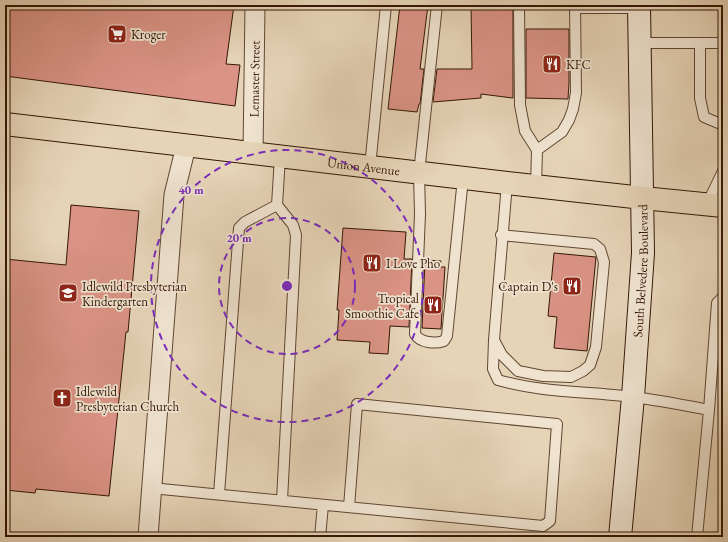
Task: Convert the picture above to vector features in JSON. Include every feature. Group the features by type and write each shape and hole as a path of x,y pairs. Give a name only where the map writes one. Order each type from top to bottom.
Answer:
{"main road":[{"name":"Union Avenue","path":"5,124 419,173 715,205"}],"street":[{"name":"Lemaster Street","path":"253,154 255,5"},
{"name":"South Belvedere Boulevard","path":"620,537 633,397 643,253 639,6"},
{"path":"148,537 174,195 186,146"}],"lane":[{"path":"370,167 386,5"},
{"path":"437,5 419,173 420,214 415,334 417,338 423,341 439,343 444,341 447,336 463,178"},
{"path":"519,5 520,105 525,131 537,150 536,186"},
{"path":"537,150 562,132 570,120 573,109 576,93 575,6 639,6"},
{"path":"640,43 723,43"},
{"path":"700,43 700,98 704,117 723,125"},
{"path":"280,157 277,205 293,225 296,235 282,500"},
{"path":"715,205 723,171"},
{"path":"507,183 494,340 493,369 498,380 549,390 633,397 709,410"},
{"path":"219,494 239,228 245,222 277,205"},
{"path":"494,340 502,355 518,371 543,376 571,377 583,371 590,365 596,347 604,262 600,249 594,244 502,235"},
{"path":"697,537 717,303 723,297"},
{"path":"151,488 543,526 550,521 557,424 357,404 349,507"},
{"path":"320,537 323,505"}],"building":[{"name":"Kroger","path":"5,5 234,5 226,64 240,65 235,106 5,76"},
{"path":"400,5 428,5 420,69 424,69 420,104 417,112 388,109"},
{"path":"471,5 513,5 513,98 481,94 481,98 433,102 437,69 472,69"},
{"name":"KFC","path":"526,29 569,29 568,99 526,98"},
{"path":"71,205 139,211 128,332 126,332 109,496 36,489 35,493 5,490 5,259 66,265"},
{"path":"343,228 406,232 404,259 412,259 409,327 390,326 388,354 369,353 370,342 337,340 339,310 337,310"},
{"name":"Captain D's","path":"554,253 596,257 587,351 554,348 557,317 548,316"},
{"name":"Tropical Smoothie Cafe","path":"425,260 441,261 440,267 445,267 441,329 422,328"}],"place":[{"name":"Kroger","path":"117,34"},
{"name":"KFC","path":"552,64"},
{"name":"I Love Pho","path":"372,263"},
{"name":"Captain D's","path":"572,286"},
{"name":"Idlewild Presbyterian Kindergarten","path":"68,293"},
{"name":"Tropical Smoothie Cafe","path":"433,305"},
{"name":"Idlewild Presbyterian Church","path":"62,398"}]}
